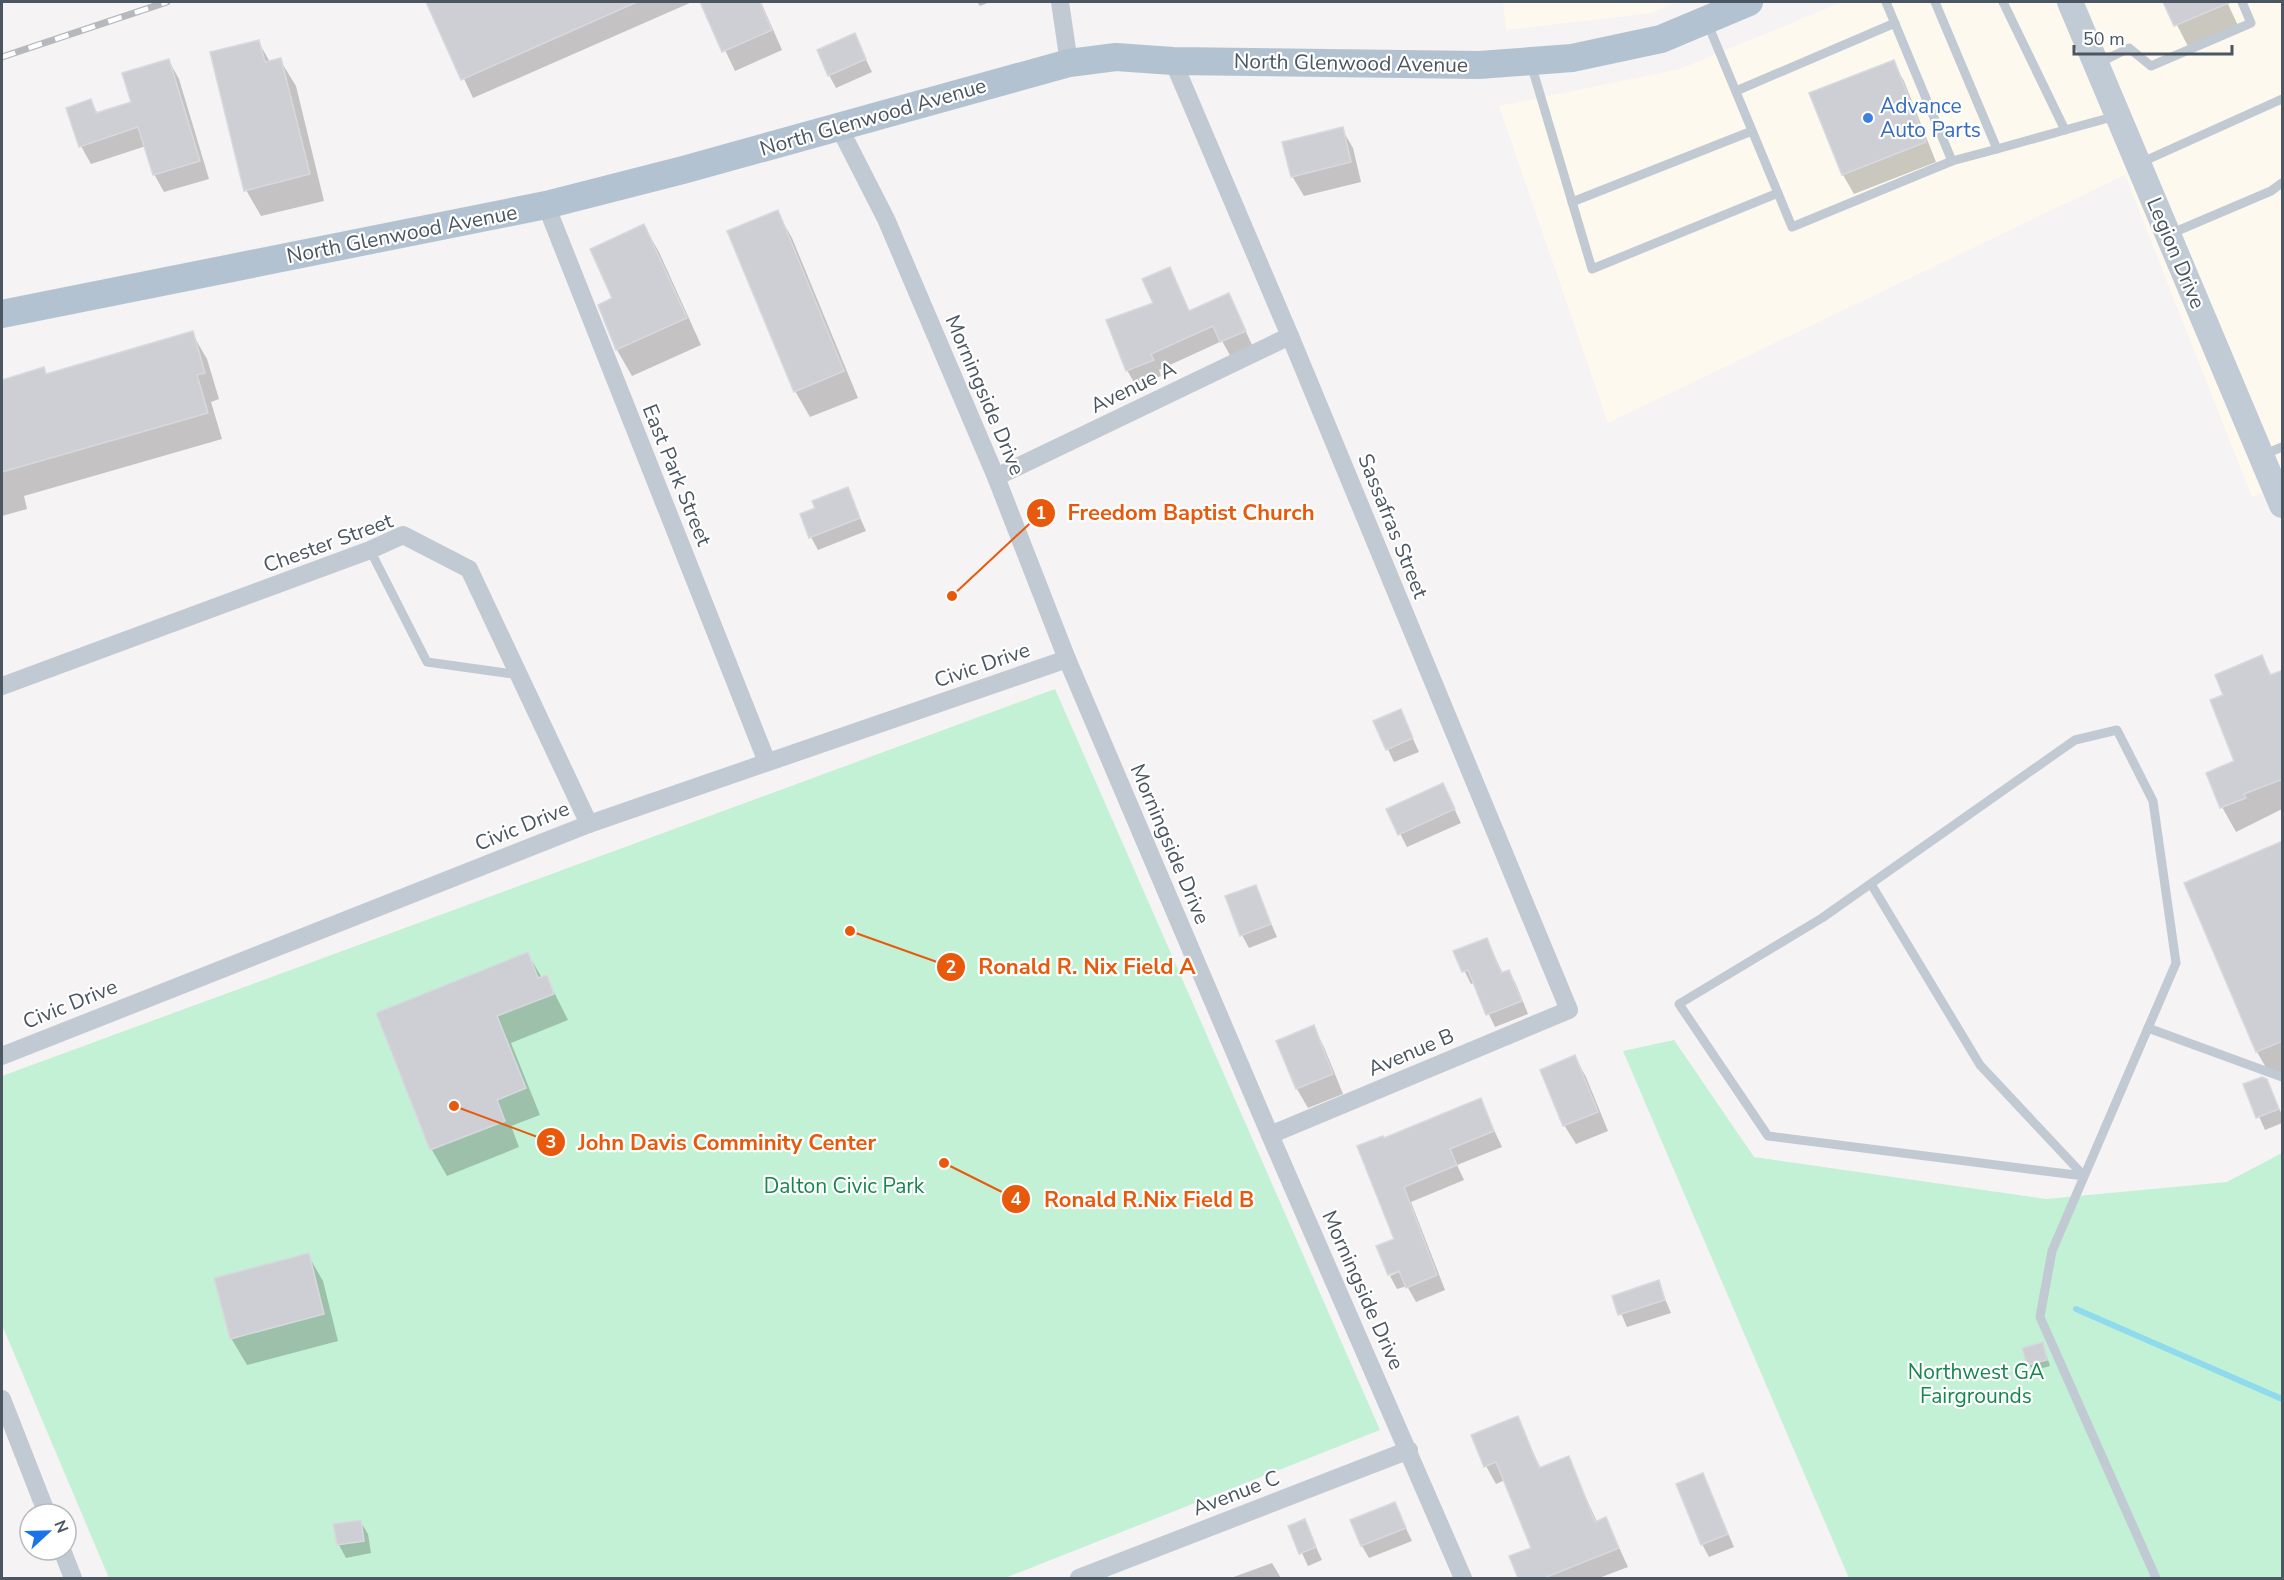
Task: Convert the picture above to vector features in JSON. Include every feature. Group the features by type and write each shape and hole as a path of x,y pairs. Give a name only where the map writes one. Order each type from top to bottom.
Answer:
{"main road":[{"name":"North Glenwood Avenue","path":"2,314 546,205 1069,63 1116,57 1173,61 1479,65 1572,58 1660,39 1749,2"}],"street":[{"path":"1060,2 1069,63"},
{"name":"Legion Drive","path":"2070,2 2168,235 2272,451 2283,505"},
{"name":"Sassafras Street","path":"1173,61 1290,336 1569,1011"},
{"name":"Morningside Drive","path":"839,127 886,219 996,477 1067,659 1269,1135 1409,1450 1463,1578"},
{"name":"East Park Street","path":"546,205 767,762"},
{"name":"Avenue A","path":"996,477 1290,336"},
{"name":"Chester Street","path":"2,686 370,550 403,535 469,569 589,824"},
{"name":"Civic Drive","path":"2,1056 589,824 1067,659"},
{"name":"Avenue B","path":"1269,1135 1569,1011"},
{"path":"2,1399 42,1502"},
{"name":"Avenue C","path":"1079,1578 1409,1450"},
{"path":"67,1562 73,1578"}],"lane":[{"path":"1886,2 1952,161"},
{"path":"1935,2 1996,149"},
{"path":"2003,2 2065,130"},
{"path":"2097,64 2128,48 2151,66 2251,22 2242,2"},
{"path":"1707,20 1791,227 1952,161 2118,115"},
{"path":"1736,91 1895,23"},
{"path":"1530,61 1592,269 1778,193"},
{"path":"2139,164 2283,99"},
{"path":"1572,202 1752,131"},
{"path":"2168,235 2271,191 2283,183"},
{"path":"370,550 427,662 520,675"},
{"path":"2084,1176 1768,1136 1679,1004 1822,918 2075,740 2117,730 2153,801 2176,963 2052,1251 2040,1317 2156,1578"},
{"path":"1870,884 1980,1065 2084,1176"},
{"path":"2148,1028 2283,1077"}],"shaded area":[{"path":"1503,2 1678,2 1652,13 1506,30"},
{"path":"1842,2 2282,2 2282,484 2252,497 2125,175 1608,423 1499,106 1680,69"}],"green space":[{"name":"Dalton Civic Park","path":"1055,689 1380,1430 1005,1578 109,1578 2,1325 2,1076"},
{"name":"Northwest GA Fairgrounds","path":"1674,1040 1754,1157 2046,1199 2227,1182 2282,1153 2282,1578 1849,1578 1623,1051"}],"building":[{"path":"426,2 637,2 461,80"},
{"path":"700,2 760,2 772,30 722,52"},
{"path":"2163,2 2231,2 2174,26"},
{"path":"855,33 866,59 828,76 817,50"},
{"path":"259,40 265,62 281,58 310,174 244,191 210,52"},
{"path":"169,59 200,161 153,175 138,127 79,147 66,108 91,99 96,113 131,102 122,73"},
{"name":"Advance Auto Parts","path":"1894,60 1926,142 1842,175 1809,93"},
{"path":"1343,127 1351,162 1291,177 1282,142"},
{"path":"778,210 844,371 794,392 727,231"},
{"path":"644,224 687,318 616,350 598,305 612,298 590,249"},
{"path":"1170,267 1189,311 1229,293 1246,331 1220,342 1213,326 1151,354 1154,360 1126,371 1106,320 1153,303 1142,279"},
{"path":"193,331 205,373 197,375 208,413 2,472 2,380 44,367 46,374"},
{"path":"848,487 860,518 809,538 800,514 815,508 812,501"},
{"path":"2262,655 2270,675 2283,670 2283,779 2244,794 2246,798 2220,808 2206,773 2234,761 2210,700 2223,695 2215,675"},
{"path":"1401,709 1413,738 1386,750 1373,721"},
{"path":"1443,783 1455,809 1398,835 1386,809"},
{"path":"2283,841 2283,1041 2256,1052 2184,883"},
{"path":"1256,885 1271,924 1240,936 1225,896"},
{"path":"1487,938 1501,973 1509,970 1522,1001 1486,1015 1468,970 1462,972 1453,951"},
{"path":"528,952 538,978 547,975 554,994 497,1016 526,1088 497,1100 505,1121 430,1150 376,1013"},
{"path":"1314,1025 1333,1074 1296,1089 1276,1041"},
{"path":"1575,1055 1598,1112 1563,1126 1540,1070"},
{"path":"2262,1077 2267,1079 2279,1109 2256,1118 2243,1084"},
{"path":"1481,1098 1494,1131 1450,1149 1457,1165 1404,1187 1437,1275 1406,1288 1399,1271 1388,1275 1376,1246 1394,1239 1357,1146 1383,1136 1384,1138"},
{"path":"309,1253 324,1314 230,1339 214,1278"},
{"path":"1659,1280 1665,1300 1618,1315 1612,1296"},
{"path":"2043,1342 2047,1360 2027,1365 2022,1348"},
{"path":"1518,1416 1539,1468 1569,1456 1595,1522 1606,1517 1619,1548 1544,1578 1518,1578 1509,1556 1531,1548 1496,1462 1484,1467 1471,1435"},
{"path":"1703,1473 1728,1534 1701,1545 1676,1484"},
{"path":"1395,1502 1406,1528 1361,1546 1350,1520"},
{"path":"1305,1519 1316,1547 1299,1554 1288,1526"},
{"path":"361,1520 364,1541 337,1545 333,1524"}],"waterway":[{"path":"2076,1309 2282,1399"}],"railway":[{"path":"2,57 167,2"}],"place":[{"name":"Advance Auto Parts","path":"1868,118"},
{"name":"Freedom Baptist Church","path":"952,596"},
{"name":"Ronald R. Nix Field A","path":"850,931"},
{"name":"John Davis Comminity Center","path":"454,1106"},
{"name":"Ronald R.Nix Field B","path":"944,1163"}]}
